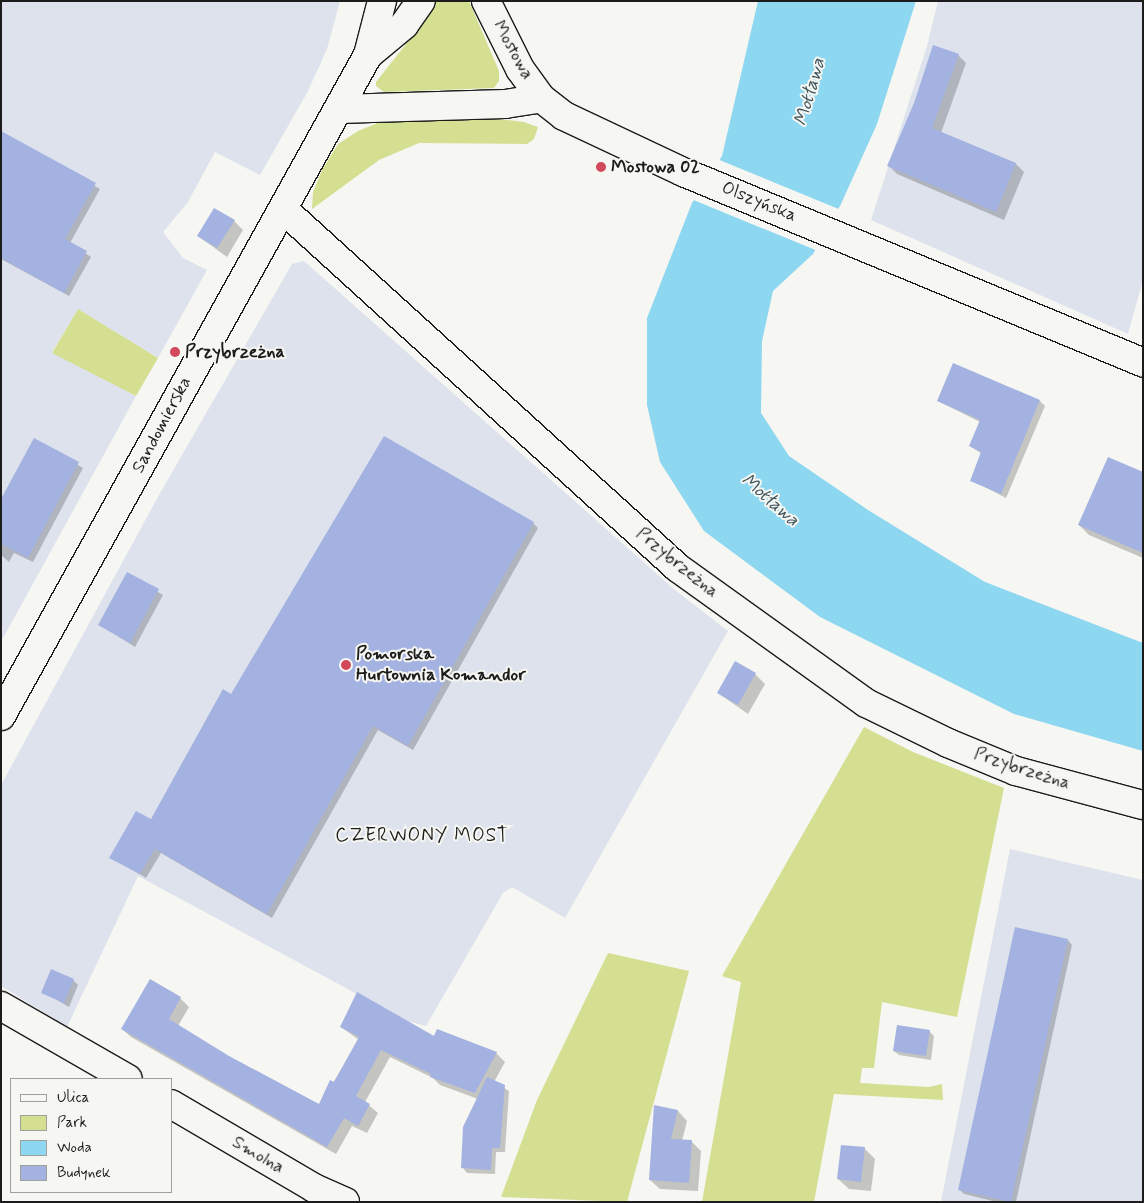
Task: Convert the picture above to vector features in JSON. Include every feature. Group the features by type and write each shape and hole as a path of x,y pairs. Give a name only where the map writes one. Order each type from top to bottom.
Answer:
{"street":[{"name":"Sandomierska","path":"1,716 368,55 382,1"},
{"name":"Sandomierska","path":"368,55 404,25 421,1"},
{"name":"Mostowa","path":"486,1 520,69 542,98"},
{"path":"339,109 505,104 542,98"},
{"name":"Olszyńska","path":"542,98 572,120 684,172 843,236 1143,363"},
{"name":"Przybrzeżna","path":"283,209 678,568 866,702 948,743 1016,771 1143,805"},
{"path":"1,1006 126,1078"},
{"name":"Smolna","path":"172,1105 314,1188 345,1202"}],"shaded area":[{"path":"1,1 340,1 327,49 308,91 260,175 215,152 188,202 163,232 183,258 207,270 158,358 78,309 52,352 136,396 1,642"},
{"path":"938,1 1143,1 1143,280 1128,334 871,220 927,46"},
{"path":"304,261 675,590 728,631 565,918 512,887 503,893 426,1026 407,1021 138,876 67,1027 1,986 1,785 159,495 292,264"},
{"path":"1010,849 1143,880 1143,1202 941,1202"}],"green space":[{"path":"433,1 469,1 499,71 499,81 494,88 384,92 376,86 376,82 425,20"},
{"path":"490,118 524,122 538,127 534,139 527,144 419,143 379,160 312,209 313,192 322,170 338,144 358,131 380,122 410,119"},
{"path":"78,309 158,358 136,396 52,353"},
{"path":"864,727 913,752 1004,788 957,1017 882,1002 874,1068 862,1068 860,1083 929,1087 942,1084 943,1100 834,1094 814,1202 702,1202 741,982 722,976"},
{"path":"608,953 689,971 627,1202 501,1197 537,1100"}],"water":[{"name":"Motława","path":"758,1 916,1 877,124 841,204 813,254 773,291 762,341 761,413 789,456 868,510 985,582 1143,643 1143,751 1014,714 820,617 704,531 660,462 647,405 647,318 692,203 722,156"}],"pier":[{"path":"717,159 841,210 818,251 691,199"}],"building":[{"path":"933,45 959,54 932,128 1016,163 996,212 887,166 914,103"},
{"path":"1,131 96,183 65,239 87,251 64,293 1,258"},
{"path":"214,208 235,220 217,248 197,236"},
{"path":"953,363 1040,400 1001,494 970,481 981,452 969,446 980,420 937,401"},
{"path":"384,436 534,522 408,746 373,726 267,914 155,849 140,874 109,858 136,811 151,819 223,689 231,694"},
{"path":"34,438 79,462 28,558 1,544 1,499"},
{"path":"1108,457 1143,472 1143,553 1078,525"},
{"path":"127,572 159,589 130,643 98,625"},
{"path":"735,661 756,673 738,705 717,693"},
{"path":"1015,927 1068,939 1011,1202 958,1190"},
{"path":"51,969 74,979 64,1003 41,993"},
{"path":"150,979 181,997 169,1019 229,1056 319,1104 330,1080 334,1082 359,1037 340,1027 357,992 434,1036 437,1029 497,1052 475,1093 430,1077 431,1074 381,1050 356,1096 370,1104 358,1126 344,1118 327,1147 121,1029"},
{"path":"897,1025 930,1030 926,1056 893,1051"},
{"path":"487,1077 505,1085 500,1148 492,1148 491,1170 461,1168 463,1127"},
{"path":"654,1105 678,1110 671,1139 692,1140 689,1183 649,1180"},
{"path":"841,1145 865,1147 861,1182 837,1179"}],"place":[{"name":"Mostowa 02","path":"601,167"},
{"name":"Przybrzeżna","path":"175,352"},
{"name":"Pomorska Hurtownia Komandor","path":"346,665"}],"district":[{"name":"CZERWONY MOST","path":"422,836"}]}
